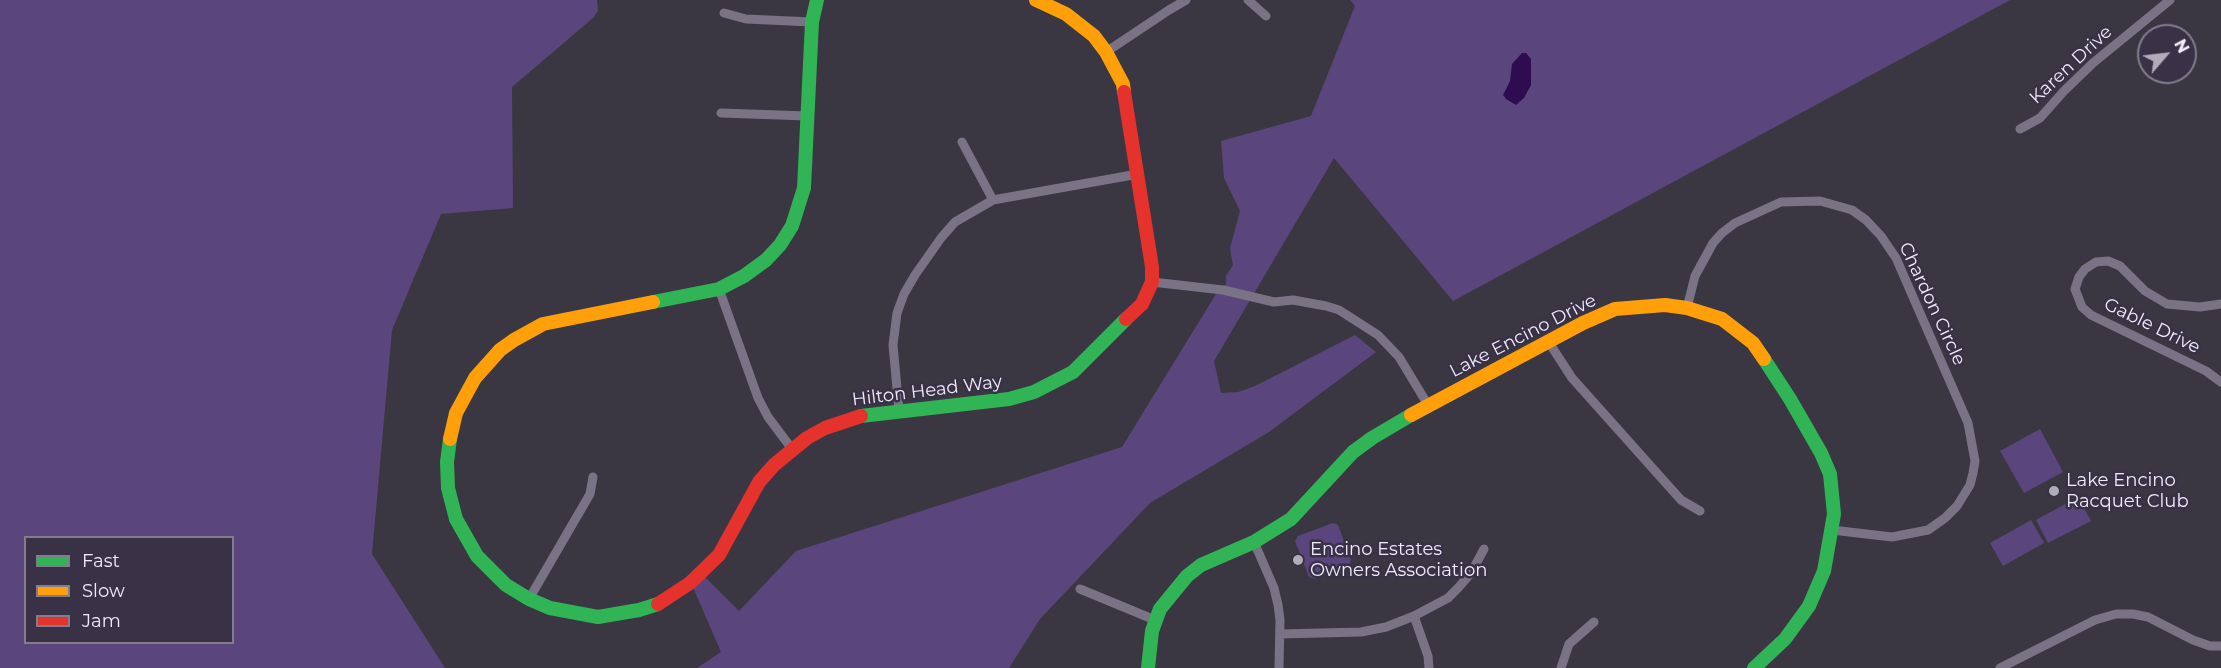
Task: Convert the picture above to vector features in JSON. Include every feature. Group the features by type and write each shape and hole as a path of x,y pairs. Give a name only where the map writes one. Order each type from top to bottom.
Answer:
{"street":[{"name":"Hilton Head Way","path":"817,0 812,22 804,188 792,226 780,245 766,260 744,276 719,289 543,324 500,350 475,378 456,413 447,462 451,500 456,519 477,556 506,585 550,608 598,616 639,610 663,602 703,572 719,555 759,482 774,465 807,438 842,420 878,412 1009,399 1055,383 1074,372 1090,358 1142,304 1152,282"},
{"path":"1036,0 1079,22 1094,36 1106,52 1123,84 1152,267 1152,282 1223,290 1274,302 1293,300 1326,306 1351,317 1378,335 1399,357 1428,405"},
{"path":"1106,52 1186,0"},
{"path":"1248,0 1266,16"},
{"name":"Karen Drive","path":"2020,129 2040,118 2093,63 2170,0"},
{"path":"724,13 746,20 812,22"},
{"path":"720,113 807,116"},
{"path":"962,142 993,200"},
{"path":"899,410 893,345 897,314 904,294 927,256 955,222 993,200 1138,174"},
{"name":"Chardon Circle","path":"1687,308 1695,276 1713,243 1735,223 1781,202 1820,201 1852,210 1866,220 1881,236 1896,258 1968,423 1975,461 1970,485 1957,506 1928,530 1892,537 1832,530"},
{"name":"Gable Drive","path":"2221,304 2200,307 2167,304 2145,291 2120,266 2108,261 2096,262 2085,269 2075,289 2082,307 2091,315 2206,371 2221,382"},
{"path":"719,289 758,398 768,417 792,449"},
{"name":"Lake Encino Drive","path":"1148,668 1148,654 1155,620 1168,596 1187,576 1202,565 1254,542 1297,513 1336,470 1363,445 1428,405 1548,341 1615,309 1639,306 1687,308 1722,319 1753,343 1790,399 1821,453 1830,474 1834,506 1824,571 1809,606 1785,639 1754,668"},
{"path":"1548,341 1572,378 1681,500 1700,511"},
{"path":"529,599 590,494 593,477"},
{"path":"1254,542 1274,588 1280,620 1279,668"},
{"path":"1280,634 1361,632 1386,627 1414,616 1448,598 1471,573 1484,549"},
{"path":"1080,589 1155,620"},
{"path":"2000,668 2095,620 2116,614 2148,617 2193,640 2210,646 2221,646"},
{"path":"1414,616 1428,656 1429,668"},
{"path":"1561,668 1569,644 1594,622"}],"shaded area":[{"path":"0,0 597,0 598,11 593,18 512,87 513,208 441,214 392,330 372,554 445,668 0,668"},
{"path":"1350,0 2010,0 1453,301 1334,158 1214,361 1221,393 1238,392 1255,386 1355,335 1376,352 1269,432 1150,503 1040,619 1009,668 697,668 721,652 692,585 703,575 739,611 796,551 1122,447 1216,294 1226,284 1226,276 1233,265 1230,248 1240,211 1224,178 1221,141 1311,116 1355,6"},
{"path":"1522,53 1526,53 1531,59 1531,85 1524,98 1516,105 1503,95 1510,81 1512,64"},
{"path":"2040,429 2063,472 2024,493 2000,451"},
{"path":"2078,497 2091,521 2048,543 2036,520"},
{"path":"2031,520 2044,543 2003,566 1990,543"},
{"path":"1333,523 1338,525 1351,560 1349,566 1315,579 1309,577 1295,541 1298,536"}],"traffic: fast":[{"path":"653,302 719,289 744,276 766,260 780,245 792,226 804,188 812,22 817,0"},
{"path":"861,416 1009,399 1034,392 1073,372 1126,319"},
{"path":"1754,668 1785,639 1809,606 1824,571 1834,514 1830,474 1821,453 1764,359"},
{"path":"1148,668 1152,631 1160,609 1187,576 1201,565 1254,542 1291,519 1353,452 1411,415"},
{"path":"450,439 447,462 448,488 456,519 477,556 506,585 550,608 598,617 639,610 658,604"}],"traffic: slow":[{"path":"1036,0 1066,14 1094,36 1106,52 1123,84 1124,92"},
{"path":"450,439 456,413 475,378 500,350 514,340 543,324 653,302"},
{"path":"1411,415 1583,323 1615,309 1665,305 1687,308 1722,319 1753,343 1764,359"}],"traffic: jam":[{"path":"1124,92 1152,267 1152,282 1142,304 1126,319"},
{"path":"658,604 690,583 719,555 759,482 774,465 807,438 825,428 861,416"}],"place":[{"name":"Lake Encino Racquet Club","path":"2054,491"},
{"name":"Encino Estates Owners Association","path":"1298,560"}]}
